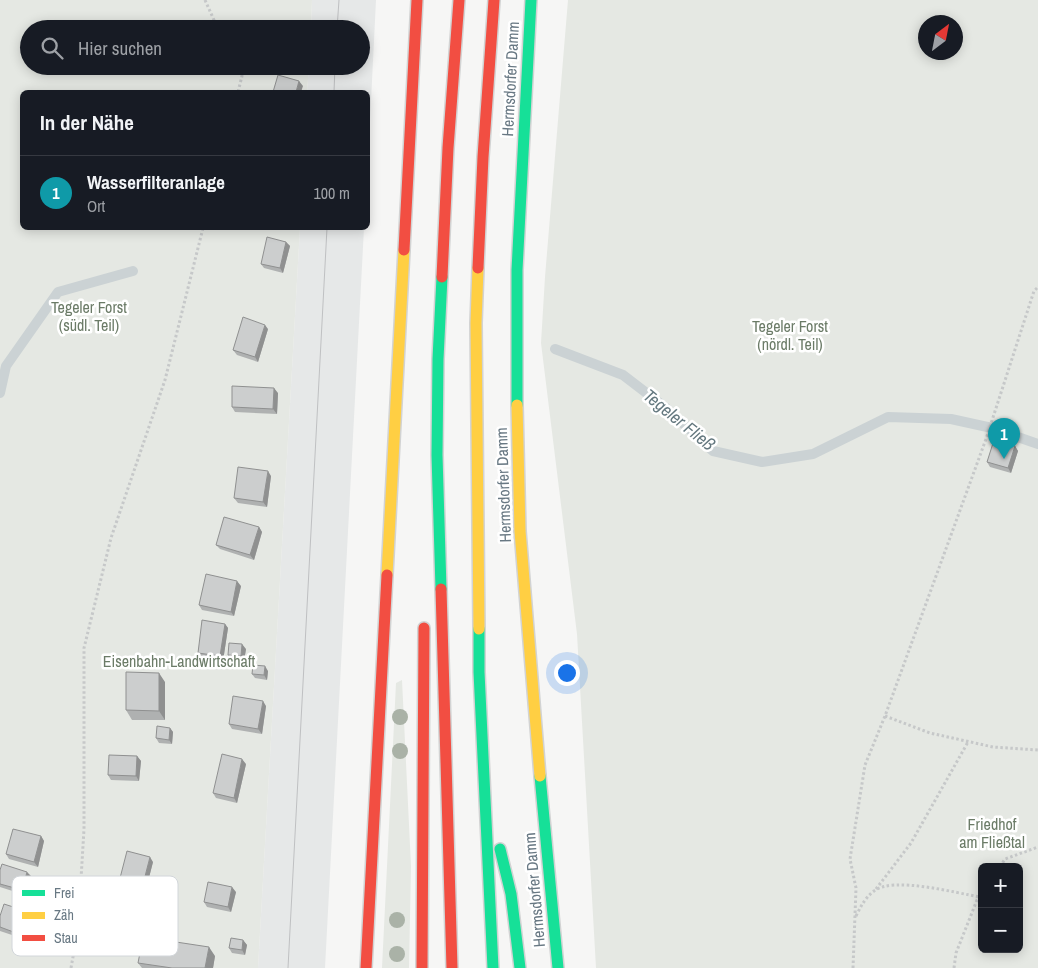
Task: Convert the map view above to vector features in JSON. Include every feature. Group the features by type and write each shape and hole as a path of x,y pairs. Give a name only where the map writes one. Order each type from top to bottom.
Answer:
{"main road":[{"path":"366,968 417,0"},
{"path":"452,968 438,455 438,359 447,157 459,0"},
{"path":"493,968 479,672 476,323 483,156 494,0"},
{"name":"Hermsdorfer Damm","path":"532,0 517,270 516,373 520,531 536,738 558,968"},
{"path":"428,563 438,455"},
{"path":"422,968 424,612"},
{"path":"486,794 511,894 520,968"}],"path":[{"path":"205,0 214,20"},
{"path":"238,90 242,75"},
{"path":"81,876 84,829 84,648 111,538 164,380 202,230"},
{"path":"853,968 856,888 850,859 865,765 885,716 986,439 1034,291 1038,287"},
{"path":"885,716 930,733 968,742 994,747 1038,750"},
{"path":"855,917 864,900 876,889 911,843 968,742"},
{"path":"1002,863 1005,859 1038,847"},
{"path":"876,889 901,884 978,896"},
{"path":"954,968 956,954 978,903"}],"shaded area":[{"path":"312,0 376,0 370,122 370,90 307,90 308,75 370,75 370,20 311,20"},
{"path":"300,230 364,230 325,968 258,968"}],"green space":[{"path":"0,0 312,0 311,20 20,20 20,75 308,75 307,90 20,90 20,230 300,230 258,968 0,968"},
{"name":"Tegeler Forst (nördl. Teil)","path":"568,0 1038,0 1038,968 596,968 577,634 541,343"},
{"path":"402,680 411,866 409,968 382,968 396,683"}],"building":[{"path":"278,75 299,81 297,90 274,90"},
{"path":"267,237 286,242 280,268 261,264"},
{"path":"243,317 265,325 255,357 233,350"},
{"path":"232,386 274,388 273,409 232,407"},
{"path":"994,440 1015,446 1008,468 987,462"},
{"path":"238,467 268,471 263,502 234,498"},
{"path":"224,517 259,527 250,555 216,545"},
{"path":"206,574 237,581 231,612 199,605"},
{"path":"202,620 225,624 220,656 198,653"},
{"path":"229,643 242,644 241,656 228,655"},
{"path":"253,665 265,666 264,675 252,674"},
{"path":"126,672 159,673 159,711 126,710"},
{"path":"233,696 263,701 258,729 229,724"},
{"path":"157,726 170,728 169,740 156,738"},
{"path":"222,754 242,759 234,798 213,793"},
{"path":"109,755 137,756 136,776 108,775"},
{"path":"13,829 41,836 34,862 6,854"},
{"path":"127,851 150,857 145,876 121,876"},
{"path":"2,864 27,872 26,876 12,876 12,887 0,884"},
{"path":"208,882 232,887 228,907 204,902"},
{"path":"4,904 12,907 12,931 0,927 0,916"},
{"path":"231,938 243,940 242,950 229,948"},
{"path":"178,942 209,947 205,968 172,968 138,963 139,956 178,956"}],"waterway":[{"name":"Tegeler Fließ","path":"0,393 6,366 58,292 133,271"},
{"name":"Tegeler Fließ","path":"555,349 623,375 666,408 713,451 762,462 813,454 888,417 951,419 992,428 1038,444"}],"tram line":[{"path":"338,20 339,0"},
{"path":"334,90 335,75"},
{"path":"288,968 327,230"}],"traffic: fast":[{"path":"517,405 517,270 531,0"},
{"path":"441,589 437,455 438,359 442,277"},
{"path":"479,629 479,672 493,968"},
{"path":"540,776 558,968"},
{"path":"500,849 511,894 520,968"}],"traffic: slow":[{"path":"387,575 404,250"},
{"path":"478,268 476,323 479,629"},
{"path":"517,405 520,531 540,776"}],"traffic: jam":[{"path":"404,250 417,0"},
{"path":"442,277 448,148 459,0"},
{"path":"478,268 483,157 494,0"},
{"path":"366,968 387,575"},
{"path":"441,589 452,968"},
{"path":"422,968 424,628"}],"place":[{"name":"Wasserfilteranlage","path":"1004,459"}],"park label":[{"name":"Tegeler Forst (südl. Teil)","path":"89,316"},
{"name":"Eisenbahn-Landwirtschaft","path":"179,661"},
{"name":"Friedhof am Fließtal","path":"992,833"}]}
